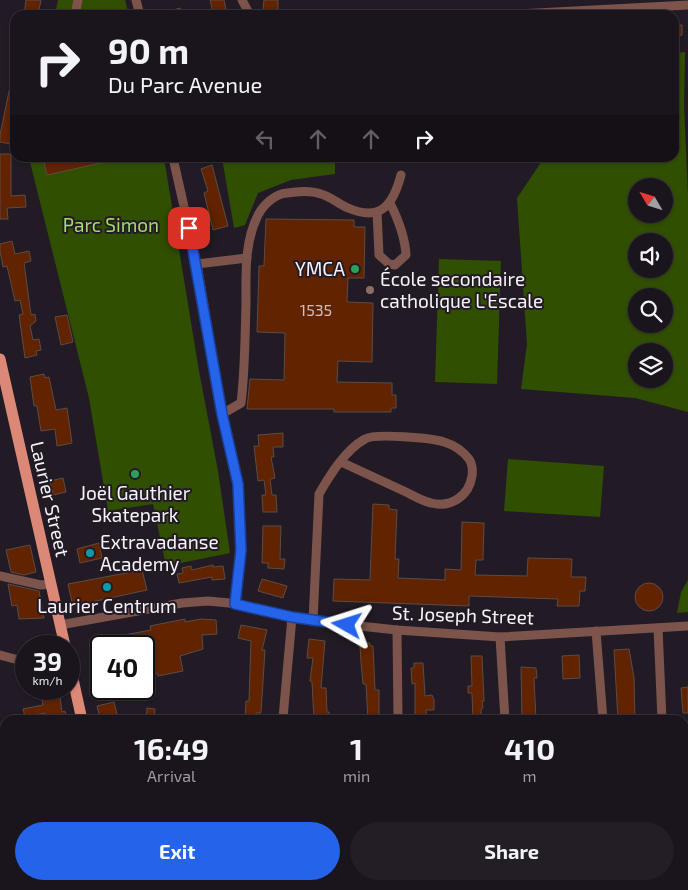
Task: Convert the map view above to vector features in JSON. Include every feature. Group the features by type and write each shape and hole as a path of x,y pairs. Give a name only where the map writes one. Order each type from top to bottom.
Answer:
{"main road":[{"name":"Laurier Street","path":"0,359 62,635"},
{"path":"78,700 81,715"}],"street":[{"path":"594,10 688,5"},
{"path":"174,162 197,264 222,414 238,484 241,550 235,604"},
{"path":"222,414 241,403 244,377 247,258 253,227 260,212 270,200 283,193 302,191 321,194 357,211 377,212 390,203 401,175"},
{"path":"377,212 379,256 389,264 395,265 406,255 399,223 390,203"},
{"path":"197,264 247,258"},
{"path":"313,621 319,494 341,462 366,438 380,436 442,441 456,446 470,460 473,471 471,486 463,497 448,503 431,504 341,462"},
{"path":"0,576 41,585 51,584"},
{"name":"St. Joseph Street","path":"60,625 182,603 208,601 235,604 313,621 397,630 500,637 688,626"},
{"path":"283,715 292,617"},
{"path":"658,628 662,715"},
{"path":"397,630 398,715"},
{"path":"596,631 603,715"},
{"path":"500,637 505,715"},
{"path":"0,655 15,659"}],"green space":[{"path":"58,0 125,0 128,10 56,10"},
{"path":"685,52 684,106 688,196 688,412 635,398 521,389 527,344 517,198 541,162 679,162 679,53"},
{"name":"Parc Simon","path":"30,162 165,162 199,371 218,471 230,553 166,566 153,504 108,511 89,398"},
{"path":"223,162 335,162 335,174 291,180 258,193 245,225 234,228"},
{"path":"439,259 501,261 497,384 435,382"},
{"path":"508,459 604,466 600,517 504,511"},
{"path":"688,580 688,612 677,613 681,592"}],"building":[{"path":"26,0 41,0 39,10 25,10"},
{"path":"210,0 224,0 226,9 212,10"},
{"path":"264,0 278,0 278,10 263,10"},
{"path":"679,25 682,25 682,35 679,35"},
{"path":"10,87 10,144 0,142"},
{"path":"0,154 10,154 11,196 25,195 26,207 7,208 8,219 0,219"},
{"path":"44,162 105,162 47,175"},
{"path":"212,165 228,226 213,230 204,193 208,191 201,169"},
{"path":"266,219 354,220 354,227 365,227 364,278 348,278 347,302 373,303 372,362 338,361 337,382 392,383 392,395 396,395 396,408 391,408 391,412 334,412 334,409 247,409 250,379 284,380 285,333 257,332 259,266 264,266"},
{"path":"12,241 15,254 29,251 31,261 24,263 31,315 35,314 36,321 30,326 33,340 39,339 41,350 36,351 37,355 25,358 19,315 23,314 20,300 15,301 7,266 3,267 0,251 0,244"},
{"path":"67,315 73,342 61,345 55,317"},
{"path":"44,374 45,378 49,377 56,410 67,408 72,443 57,446 55,429 41,431 37,406 34,406 30,377"},
{"path":"283,433 283,447 273,447 274,457 271,457 275,478 270,479 272,495 276,495 277,512 263,512 262,495 266,495 264,480 258,481 254,446 259,446 258,435"},
{"path":"63,478 66,492 53,495 50,481"},
{"path":"373,504 389,505 389,509 397,510 395,559 399,559 398,578 445,580 445,569 461,570 462,522 484,523 483,560 476,560 475,575 527,576 528,558 572,559 571,577 586,577 585,591 580,591 579,606 557,606 558,599 469,596 469,606 333,601 334,579 370,580"},
{"path":"263,526 281,526 280,559 285,559 284,569 268,568 268,563 262,563"},
{"name":"Extravadanse Academy","path":"99,543 102,558 80,563 77,549"},
{"path":"30,545 36,572 24,575 11,572 6,550"},
{"path":"213,565 213,567 223,566 225,579 212,580 212,577 179,583 177,574 183,573 182,568 191,566 192,570"},
{"name":"Laurier Centrum","path":"142,570 147,590 73,606 68,584"},
{"path":"262,579 287,586 283,598 258,591"},
{"path":"649,583 659,587 663,597 659,607 649,611 639,607 635,597 639,587"},
{"path":"8,584 39,591 44,618 19,619 17,605 12,606"},
{"path":"185,619 185,622 201,619 216,620 217,634 202,635 203,649 180,656 183,671 158,676 157,673 155,673 155,635 124,635 151,630 150,626"},
{"path":"241,625 267,630 262,650 265,650 261,713 256,713 256,715 245,715 246,701 249,701 251,641 238,638"},
{"path":"309,639 325,641 321,688 326,688 327,712 329,712 329,715 314,715 312,682 310,681 313,658 307,658"},
{"path":"362,643 370,643 370,646 373,646 375,690 379,690 379,715 368,715 366,684 363,684 361,662 360,646 363,646"},
{"path":"629,649 634,678 635,715 618,715 614,650"},
{"path":"579,655 580,678 563,679 562,656"},
{"path":"471,656 482,656 484,701 482,701 481,715 473,715 472,693 468,693 468,686 472,686"},
{"path":"414,663 423,663 425,696 432,695 434,700 434,710 426,710 426,715 415,715 415,683 412,684 411,668 414,668"},
{"path":"521,667 536,668 537,678 534,678 536,715 522,715"},
{"path":"688,687 688,713 683,713 681,688"},
{"path":"42,700 60,700 62,712 65,711 66,715 46,715 45,713 24,715 23,709 43,705"},
{"path":"114,702 117,714 99,715 97,706"},
{"path":"147,708 155,709 154,715 146,715"}],"place":[{"name":"YMCA","path":"355,269"},
{"name":"École secondaire catholique L'Escale","path":"370,290"},
{"name":"Joël Gauthier Skatepark","path":"135,474"},
{"name":"Extravadanse Academy","path":"90,553"},
{"name":"Laurier Centrum","path":"107,587"}],"route":[{"path":"189,228 197,264 203,311 222,414 238,484 241,550 235,604 313,621 347,625"}]}
